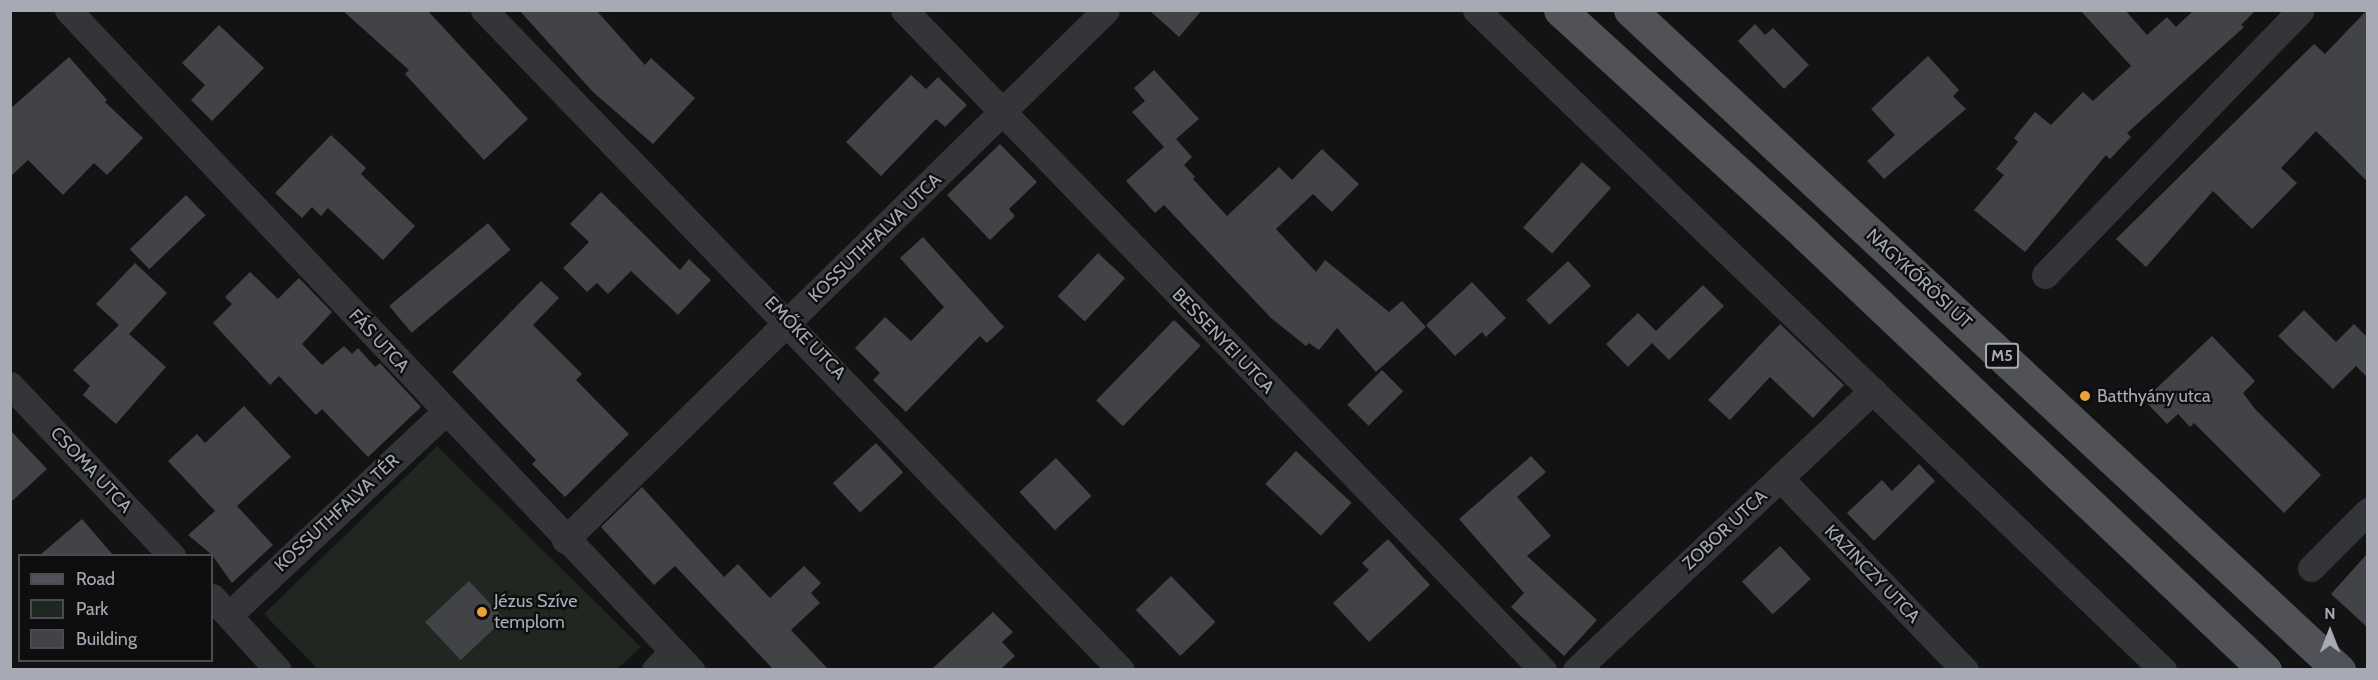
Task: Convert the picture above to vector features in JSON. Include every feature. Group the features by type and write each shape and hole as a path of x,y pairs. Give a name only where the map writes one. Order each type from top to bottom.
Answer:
{"main road":[{"name":"M5","path":"1560,10 1805,234 2265,669"},
{"name":"NAGYKŐRÖSI ÚT","path":"1630,10 2339,669"}],"street":[{"name":"FÁS UTCA","path":"68,10 446,411 565,540 673,663"},
{"name":"EMŐKE UTCA","path":"484,10 789,321 1121,669"},
{"name":"BESSENYEI UTCA","path":"904,10 1543,669"},
{"name":"KOSSUTHFALVA UTCA","path":"565,540 1003,114 1106,10"},
{"path":"1476,10 2163,669"},
{"path":"2045,275 2301,10"},
{"name":"CSOMA UTCA","path":"10,385 171,554"},
{"name":"ZOBOR UTCA","path":"1576,669 1873,390"},
{"name":"KOSSUTHFALVA TÉR","path":"220,606 446,411"},
{"name":"KAZINCZY UTCA","path":"1780,478 1965,669"},
{"path":"2311,568 2367,511"},
{"path":"220,606 279,669"}],"green space":[{"path":"437,446 641,647 617,669 318,669 264,614"}],"building":[{"path":"342,10 427,10 528,119 484,160 405,74 409,70"},
{"path":"519,10 596,10 645,65 651,58 695,98 653,144 593,92"},
{"path":"1149,10 1202,10 1179,37"},
{"path":"2080,10 2125,10 2147,35 2167,17 2176,27 2194,10 2256,10 2241,25 2244,27 2127,133 2131,137 2110,159 2106,155 2025,252 1974,210 2004,175 1996,169 2018,142 2014,138 2035,112 2051,125 2083,92 2093,101 2131,66"},
{"path":"2367,10 2367,181 2316,131 2281,168 2297,183 2252,229 2213,191 2146,267 2116,239 2314,44 2325,54"},
{"path":"1755,24 1765,35 1773,28 1809,65 1784,89 1738,41"},
{"path":"219,25 264,68 212,121 191,100 205,85 182,63"},
{"path":"1928,56 1959,90 1953,96 1966,109 1884,179 1867,161 1895,135 1871,109"},
{"path":"69,57 107,100 105,102 143,138 107,175 94,163 63,195 28,160 10,177 10,109"},
{"path":"1154,70 1199,119 1176,139 1192,157 1184,165 1195,177 1193,179 1227,216 1279,167 1292,180 1322,149 1359,184 1332,212 1313,194 1276,229 1316,272 1325,260 1389,312 1402,301 1426,327 1376,372 1337,328 1319,350 1309,343 1306,346 1271,318 1164,205 1155,213 1126,181 1164,147 1132,112 1145,101 1134,88"},
{"path":"911,75 926,89 938,77 967,105 945,127 936,119 881,176 846,142"},
{"path":"331,135 366,168 361,174 415,226 383,260 328,208 321,216 312,207 302,218 275,193"},
{"path":"1000,144 1037,182 1009,209 1015,216 990,240 947,195"},
{"path":"1582,162 1611,188 1552,253 1523,227"},
{"path":"601,192 680,270 689,259 711,280 678,315 631,271 608,294 597,283 587,292 563,268 589,242 570,224"},
{"path":"186,195 205,215 149,269 130,249"},
{"path":"488,223 510,250 412,333 389,306"},
{"path":"923,237 1004,327 987,343 980,336 906,412 873,380 880,373 855,348 885,317 911,341 944,307 900,258"},
{"path":"1098,253 1125,278 1085,321 1058,296"},
{"path":"1568,261 1591,286 1550,325 1526,300"},
{"path":"135,263 167,293 129,334 166,367 116,424 83,395 90,386 73,370 119,325 96,304"},
{"path":"250,272 278,299 299,278 332,312 302,344 322,365 344,346 352,354 358,348 375,367 380,363 421,407 368,457 322,409 316,415 279,376 270,385 213,323 232,304 225,297"},
{"path":"541,281 559,298 533,325 582,374 576,380 629,434 565,497 532,464 536,460 452,372"},
{"path":"1472,282 1506,318 1486,337 1482,332 1455,356 1426,325"},
{"path":"1703,285 1724,306 1669,360 1652,343 1628,367 1606,344 1638,313 1656,331"},
{"path":"2304,310 2336,342 2354,324 2367,337 2367,377 2356,366 2333,389 2278,336"},
{"path":"1174,320 1201,346 1123,426 1096,401"},
{"path":"1780,324 1844,385 1813,418 1770,377 1730,420 1708,400"},
{"path":"2212,336 2255,381 2243,393 2255,409 2321,475 2284,513 2194,423 2190,427 2178,414 2167,424 2144,400"},
{"path":"1382,370 1403,391 1369,426 1347,405"},
{"path":"244,406 291,457 237,506 273,545 232,583 213,554 188,535 215,511 168,461 197,434 205,443"},
{"path":"10,430 47,469 10,503"},
{"path":"876,443 903,472 860,512 833,483"},
{"path":"1296,451 1352,503 1321,536 1265,484"},
{"path":"1531,456 1546,472 1517,497 1551,536 1527,556 1597,620 1564,656 1511,607 1524,593 1459,519"},
{"path":"1056,458 1091,496 1055,530 1019,492"},
{"path":"1919,464 1935,481 1874,541 1847,513 1882,480 1892,491"},
{"path":"642,487 724,577 738,564 770,598 804,566 821,583 811,593 820,603 791,630 828,669 773,669 675,566 654,585 601,527"},
{"path":"82,519 112,554 41,554"},
{"path":"1388,539 1430,585 1369,642 1333,603 1369,570 1362,563"},
{"path":"1780,546 1811,579 1773,614 1742,581"},
{"path":"2367,554 2367,627 2331,594"},
{"path":"1171,576 1215,622 1180,656 1136,610"},
{"path":"469,581 504,619 461,660 425,622"},
{"path":"993,612 1013,632 1002,642 1015,656 1001,669 932,669"}],"place":[{"name":"Batthyány utca","path":"2085,396"},
{"name":"Jézus Szíve templom","path":"482,612"}]}
